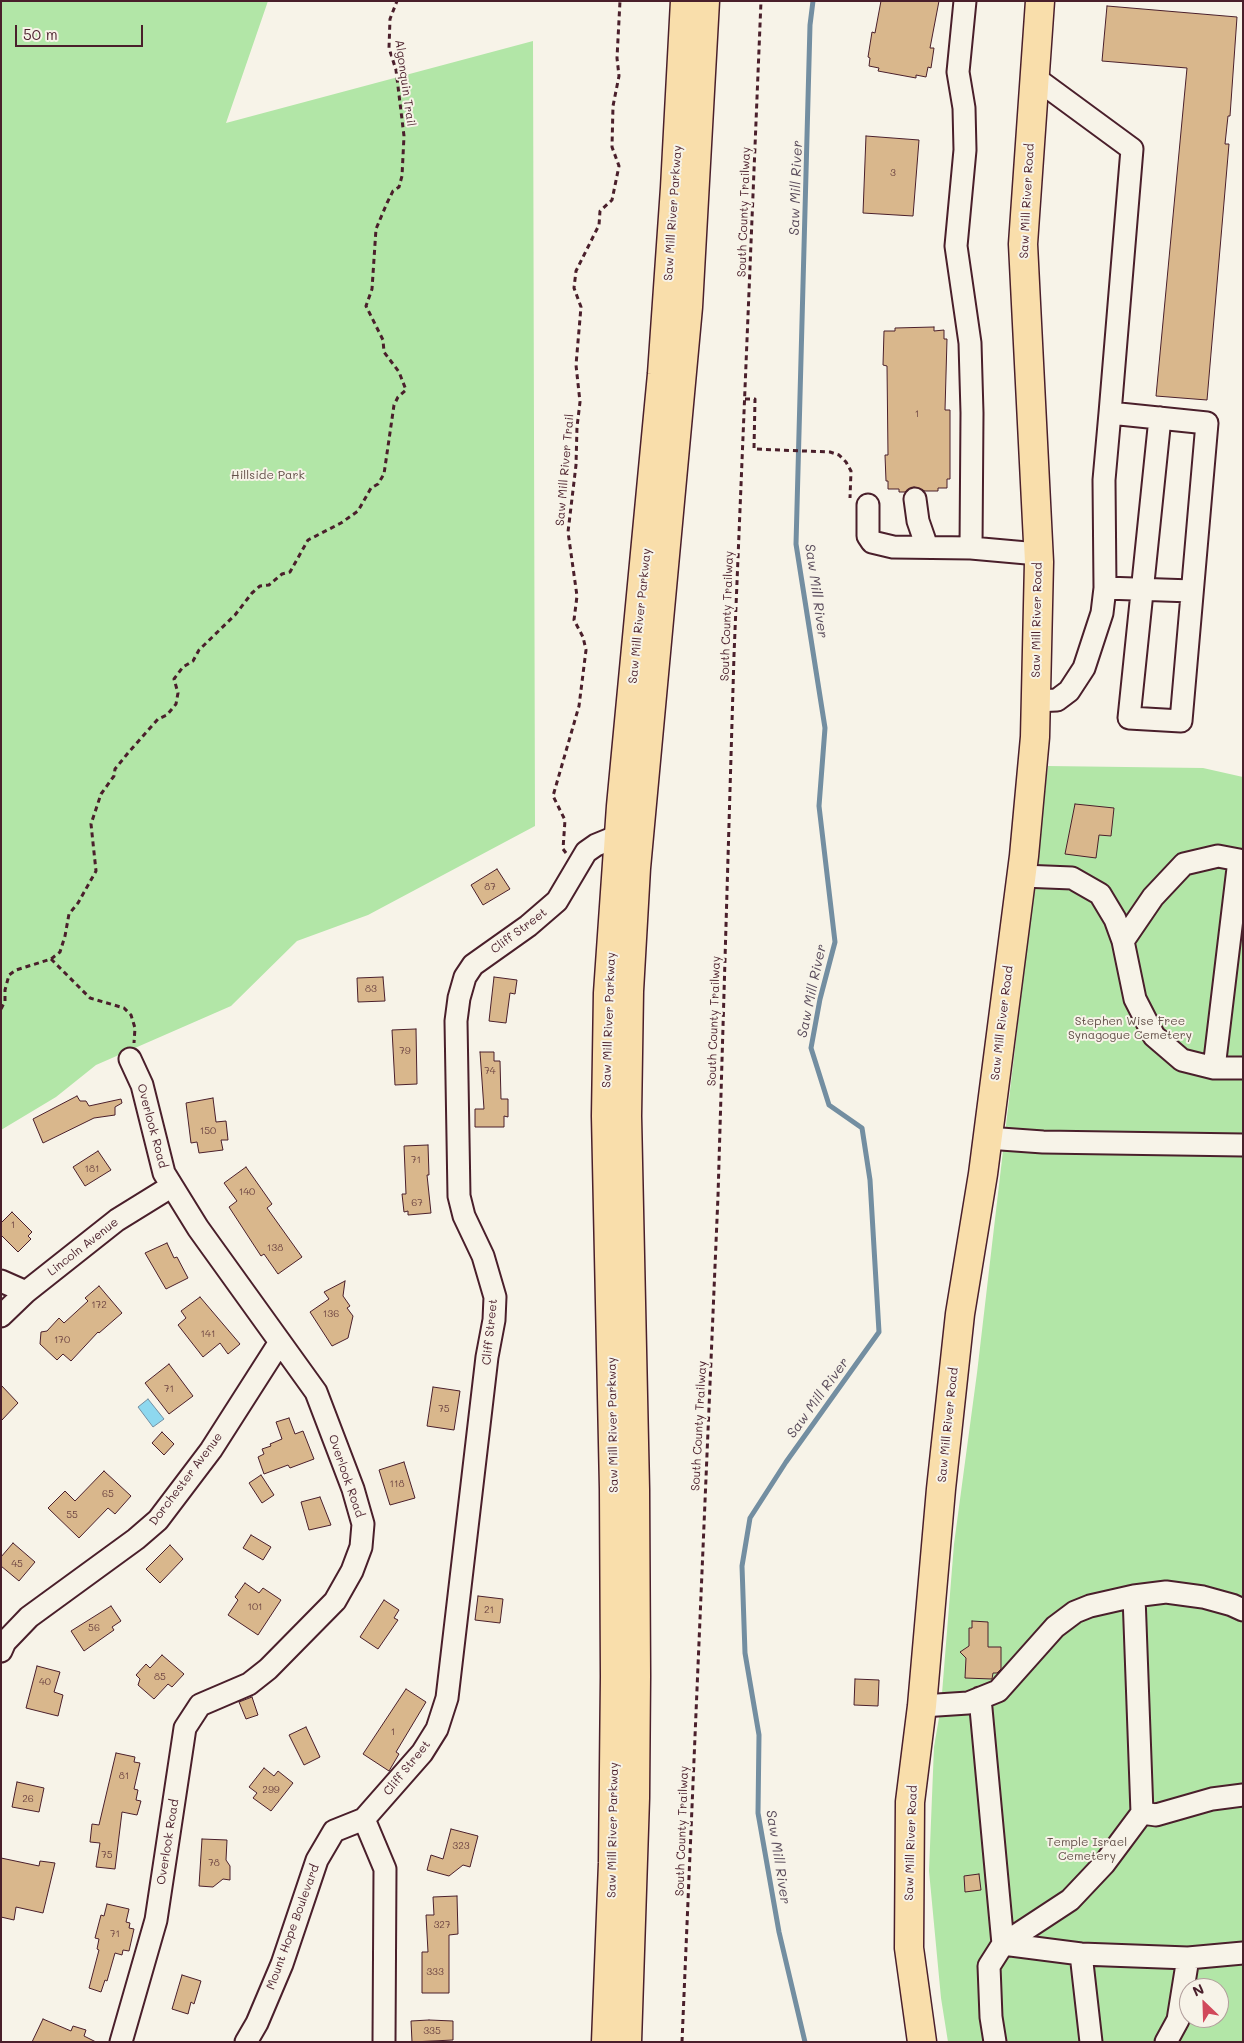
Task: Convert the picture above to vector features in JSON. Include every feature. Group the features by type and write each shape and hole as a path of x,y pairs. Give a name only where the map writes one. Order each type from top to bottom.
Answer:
{"main road":[{"name":"Saw Mill River Parkway","path":"606,2042 613,1845 615,1686 607,1064 611,940 618,836 662,374 676,188 685,1"},
{"name":"Saw Mill River Parkway","path":"627,2042 635,1798 636,1676 627,1116 629,991 642,806 686,335 705,1"},
{"name":"Saw Mill River Road","path":"922,2042 909,1948 910,1802 922,1706 941,1489 960,1314 987,1138 1022,876 1032,771 1038,554 1023,244 1040,1"}],"street":[{"path":"965,1 958,72 964,108 965,150 956,246 970,343 972,413 971,548"},
{"path":"1034,77 1132,149 1104,480 1105,588 1102,614 1084,668 1070,691 1057,700 1035,701"},
{"path":"1110,413 1160,418 1207,423 1181,721 1129,718 1160,418"},
{"path":"915,499 918,521 928,547"},
{"path":"868,504 868,536 872,542 893,547 971,548 1038,554"},
{"path":"1105,588 1192,591"},
{"name":"Cliff Street","path":"364,1819 422,1752 437,1729 447,1698 487,1357 494,1320 496,1298 482,1256 464,1216 459,1196 456,1021 459,998 465,977 473,965 528,926 557,901 586,852 596,845 618,836"},
{"path":"1123,941 1153,896 1184,864 1218,856 1239,860 1214,1068"},
{"path":"1022,876 1072,878 1100,894 1115,919 1123,941 1135,999 1154,1036 1182,1060 1214,1068 1243,1068"},
{"name":"Overlook Road","path":"121,2042 156,1920 185,1728 200,1704 249,1684 268,1669 334,1601 352,1571 361,1547 363,1524 353,1489 316,1392 198,1228 164,1173 142,1085 130,1059"},
{"path":"987,1138 1042,1142 1243,1145"},
{"name":"Lincoln Avenue","path":"1,1316 26,1292 117,1220 172,1186"},
{"path":"1,1281 26,1292"},
{"name":"Dorchester Avenue","path":"1,1651 5,1642 28,1617 136,1539 158,1520 211,1450 280,1342"},
{"path":"922,1706 968,1703 998,1691 1055,1627 1075,1612 1090,1606 1134,1596 1166,1592 1202,1597 1243,1610"},
{"path":"995,2042 991,2017 989,1966 1003,1944 1070,1900 1104,1864 1142,1813 1134,1596"},
{"path":"980,1698 1003,1944"},
{"path":"1142,1813 1156,1815 1212,1798 1243,1795"},
{"path":"364,1819 385,1869 384,2042"},
{"name":"Mount Hope Boulevard","path":"246,2042 257,2023 282,1964 317,1860 334,1831 364,1819"},
{"path":"1003,1944 1081,1954 1188,1958 1243,1953"},
{"path":"1081,1954 1090,2042"},
{"path":"1166,2042 1178,2020 1188,1958"}],"path":[{"name":"Algonquin Trail","path":"51,959 60,952 69,914 78,904 96,871 91,824 101,794 124,758 158,718 167,715 176,704 178,693 174,679 183,667 193,661 199,650 235,615 252,593 260,586 269,585 282,574 290,572 308,540 341,523 358,511 371,488 378,484 384,474 394,406 398,396 406,390 399,372 384,352 383,340 366,306 372,289 376,230 393,191 399,187 402,176 404,136 396,85 396,70 389,48 390,19 397,1"},
{"name":"Saw Mill River Trail","path":"577,865 563,849 565,820 553,796 579,706 586,650 583,637 574,620 577,596 568,532 576,464 580,402 576,365 581,307 574,288 576,271 599,225 600,211 612,200 618,166 612,147 613,106 619,76 617,58 620,1"},
{"name":"South County Trailway","path":"682,2042 718,1196 734,655 761,1"},
{"path":"745,399 754,399 754,449 830,452 839,455 846,462 850,471 850,499 868,504"},
{"path":"1,1009 5,1001 5,990 9,975 16,970 51,959 90,998 124,1008 131,1015 135,1028 130,1059"}],"green space":[{"name":"Hillside Park","path":"1,1 268,1 226,123 533,41 535,826 368,915 297,941 231,1006 96,1065 56,1097 1,1130"},
{"name":"Temple Israel Cemetery","path":"1048,766 1203,768 1243,777 1243,2042 948,2042 941,1998 929,1871 934,1747 941,1706 954,1544 977,1373"}],"water":[{"path":"148,1399 164,1419 153,1427 138,1407"}],"building":[{"path":"881,1 939,1 930,48 934,48 931,68 928,67 926,77 916,75 916,78 878,71 879,68 869,66 870,58 868,57 872,32 875,33"},
{"path":"1107,6 1237,17 1230,116 1228,116 1225,144 1229,144 1207,400 1156,396 1187,68 1102,61"},
{"path":"866,136 919,140 913,216 863,213"},
{"path":"934,327 934,331 944,330 944,339 947,339 945,410 950,410 950,479 947,479 947,488 938,488 938,491 925,491 914,487 905,492 899,492 899,489 888,489 888,481 886,481 885,455 888,455 887,366 883,365 884,331 895,331 895,328"},
{"path":"1075,804 1114,808 1111,836 1099,835 1096,858 1065,854"},
{"path":"497,869 510,889 483,905 471,885"},
{"path":"383,977 385,1001 358,1002 357,978"},
{"path":"494,977 517,980 515,994 510,993 506,1023 489,1021"},
{"path":"416,1029 417,1084 395,1085 392,1030"},
{"path":"480,1052 494,1052 494,1061 500,1061 501,1099 508,1099 508,1117 504,1116 504,1127 475,1127 475,1109 484,1109"},
{"path":"77,1096 80,1101 86,1101 89,1106 121,1099 122,1103 115,1107 115,1115 94,1118 43,1143 33,1119"},
{"path":"213,1098 216,1122 226,1121 228,1140 221,1140 223,1150 199,1153 197,1142 191,1143 186,1103"},
{"path":"428,1145 429,1175 427,1175 431,1213 408,1215 408,1211 404,1212 402,1194 406,1194 404,1146"},
{"path":"98,1151 111,1170 85,1186 73,1167"},
{"path":"246,1167 272,1204 267,1208 302,1257 278,1274 264,1254 261,1256 229,1207 237,1201 224,1183"},
{"path":"12,1212 32,1232 28,1236 31,1239 18,1252 1,1235 1,1223"},
{"path":"167,1243 174,1258 177,1257 188,1278 166,1289 145,1253"},
{"path":"345,1281 343,1296 350,1306 347,1308 353,1316 348,1338 332,1346 310,1312 329,1299 324,1292"},
{"path":"99,1286 122,1313 98,1332 71,1361 63,1354 57,1360 40,1344 41,1332 47,1331 59,1318 64,1323 88,1301 85,1298"},
{"path":"200,1297 240,1344 228,1354 220,1343 203,1357 178,1325 186,1318 181,1311"},
{"path":"169,1364 193,1396 169,1414 145,1383"},
{"path":"1,1385 18,1403 1,1421"},
{"path":"433,1387 460,1391 454,1430 427,1426"},
{"path":"289,1418 295,1434 303,1431 314,1459 290,1468 288,1465 264,1474 258,1457 264,1454 262,1449 282,1439 276,1422"},
{"path":"162,1432 174,1444 164,1455 152,1443"},
{"path":"404,1462 415,1498 390,1505 379,1470"},
{"path":"104,1471 131,1496 115,1514 108,1508 79,1538 48,1508 65,1491 75,1501"},
{"path":"261,1475 274,1495 262,1503 249,1483"},
{"path":"320,1497 331,1525 309,1530 301,1502"},
{"path":"251,1535 271,1547 263,1560 243,1548"},
{"path":"13,1543 35,1562 19,1581 1,1566 1,1557"},
{"path":"170,1545 183,1559 160,1583 146,1569"},
{"path":"245,1583 259,1593 263,1588 281,1600 258,1635 228,1615 238,1600 235,1597"},
{"path":"478,1596 503,1599 500,1623 475,1620"},
{"path":"384,1600 399,1610 394,1618 398,1620 378,1649 360,1637"},
{"path":"111,1606 121,1621 112,1627 114,1630 84,1651 71,1631"},
{"path":"972,1621 988,1622 988,1647 1001,1647 1001,1669 997,1673 993,1673 992,1679 965,1678 966,1658 960,1652 969,1646 969,1628 972,1628"},
{"path":"162,1655 184,1674 172,1687 168,1684 154,1699 138,1685 140,1679 136,1675 146,1664 150,1668"},
{"path":"37,1666 60,1672 54,1692 63,1695 58,1716 26,1708"},
{"path":"855,1679 879,1680 878,1706 854,1705"},
{"path":"406,1689 426,1702 396,1752 399,1754 389,1771 363,1754"},
{"path":"252,1697 258,1715 246,1719 239,1702"},
{"path":"306,1727 320,1757 304,1765 289,1735"},
{"path":"116,1753 135,1757 134,1762 140,1763 134,1789 138,1790 136,1800 141,1801 137,1815 122,1812 115,1869 96,1867 100,1843 90,1842 92,1824 99,1825"},
{"path":"264,1768 274,1776 278,1771 293,1783 271,1811 253,1798 257,1793 249,1787"},
{"path":"17,1782 44,1788 39,1812 12,1807"},
{"path":"451,1829 478,1836 470,1867 463,1865 449,1876 427,1870 431,1855 443,1859"},
{"path":"202,1839 227,1840 226,1860 230,1866 230,1880 223,1879 213,1887 199,1886"},
{"path":"1,1858 39,1866 40,1861 55,1863 43,1913 16,1907 14,1920 1,1917"},
{"path":"979,1874 981,1890 965,1892 964,1876"},
{"path":"457,1896 458,1934 449,1935 449,1993 422,1993 422,1952 428,1952 426,1915 434,1915 433,1897"},
{"path":"107,1904 129,1909 126,1922 130,1923 129,1928 134,1929 129,1951 123,1950 122,1955 115,1953 107,1981 105,1980 101,1992 89,1988 99,1950 97,1949 99,1939 95,1938 101,1915 104,1916"},
{"path":"182,1975 201,1981 194,2004 191,2002 188,2014 172,2009"},
{"path":"43,2019 71,2031 73,2026 86,2030 84,2036 96,2042 32,2042"},
{"path":"411,2021 453,2021 453,2040 412,2042"}],"waterway":[{"name":"Saw Mill River","path":"805,2042 779,1932 758,1813 759,1735 745,1653 742,1566 750,1518 786,1462 879,1332 870,1180 862,1128 829,1105 811,1048 820,999 835,942 819,806 825,728 796,544 810,25 813,1"}],"park label":[{"name":"Stephen Wise Free Synagogue Cemetery","path":"1130,1028"}]}
